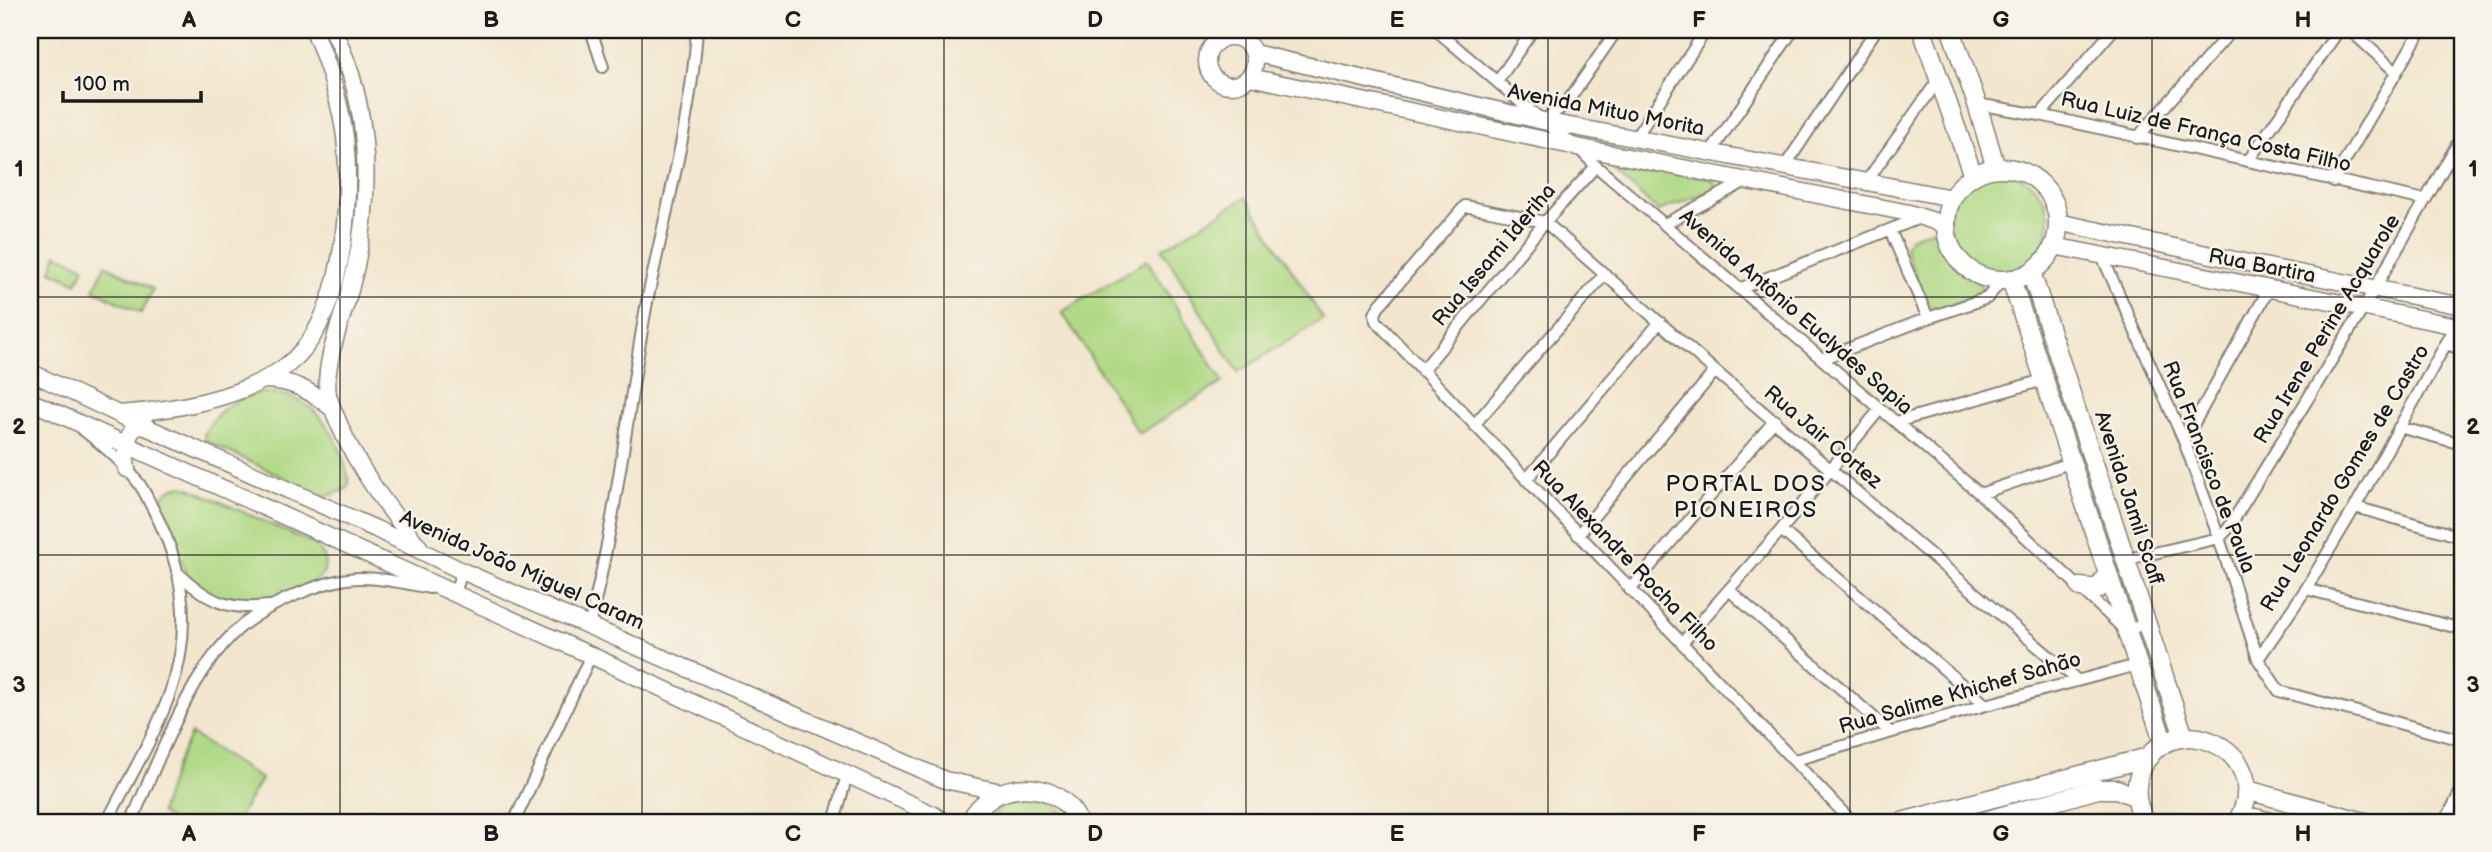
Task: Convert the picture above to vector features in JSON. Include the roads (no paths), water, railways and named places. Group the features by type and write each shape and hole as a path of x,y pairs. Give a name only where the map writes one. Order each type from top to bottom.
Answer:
{"main road":[{"path":"1922,30 1973,176"},
{"path":"1951,30 1996,168"},
{"path":"1996,168 2014,169 2031,176 2045,188 2054,204 2058,222 2054,246 2045,261 2031,272 2006,280 1974,272 1959,260 1950,244 1946,225 1952,198 1961,186 1973,176 1996,168"},
{"name":"Avenida Jamil Scaff","path":"2031,272 2183,737"},
{"name":"Avenida Jamil Scaff","path":"2006,280 2045,380 2164,744"},
{"path":"2080,587 2098,589 2108,573"},
{"path":"2146,822 2136,797 2140,773 2149,757 2164,744 2183,737 2205,738 2224,747 2238,763 2244,776 2247,790 2240,818 2270,822"},
{"path":"1902,822 2149,757"},
{"path":"970,822 984,802 1001,792 1018,788 1035,788 1051,794 1066,804 1078,822"},
{"path":"1981,822 2098,789 2117,789 2136,797"},
{"path":"2247,790 2364,822"}],"street":[{"path":"119,414 152,412 218,397 264,380 287,366 316,332 329,300 338,263 348,173 336,92 314,30"},
{"path":"333,30 345,56 356,94 365,166 360,245 327,380 328,394 361,468 422,550"},
{"path":"591,30 603,67"},
{"path":"589,626 605,555 656,256 686,116 697,30"},
{"path":"1497,82 1533,30"},
{"path":"1543,121 1566,104 1617,30"},
{"path":"1636,137 1706,30"},
{"path":"1711,152 1793,30"},
{"path":"1785,166 1876,30"},
{"path":"2040,115 2113,30"},
{"path":"2137,138 2232,30"},
{"path":"2248,161 2339,30"},
{"path":"2350,30 2396,72"},
{"path":"2333,181 2421,30"},
{"name":"Avenida Antônio Euclydes Sapia","path":"1442,32 1497,82 1577,147 1980,494 2125,630"},
{"path":"1226,37 1241,39 1254,54 1255,66 1250,77 1240,84 1224,84 1209,72 1206,59 1211,47 1226,37"},
{"name":"Avenida Mituo Morita","path":"1254,54 1543,121 1952,198"},
{"name":"Avenida Mituo Morita","path":"1250,77 1577,147 1748,179 1923,217 1946,225"},
{"path":"1866,182 1939,79"},
{"name":"Rua Luiz de França Costa Filho","path":"1977,104 2040,115 2425,201"},
{"name":"Rua Irene Perine Acquarole","path":"2219,538 2239,515 2364,307 2462,136"},
{"name":"Rua Issami Ideriha","path":"1422,371 1545,222 1596,166"},
{"path":"1665,223 1748,179"},
{"name":"Rua Alexandre Rocha Filho","path":"1545,222 1465,206 1379,306 1376,314 1379,324 1852,822"},
{"path":"1739,289 1923,217"},
{"name":"Rua Jair Cortez","path":"1545,222 1715,372 1775,420 2077,680"},
{"name":"Rua Bartira","path":"2058,222 2462,306"},
{"path":"1890,230 1928,318"},
{"name":"Rua Bartira","path":"2054,246 2364,307 2460,322"},
{"name":"Rua Francisco de Paula","path":"2102,256 2184,441 2258,659 2279,691 2462,740"},
{"path":"1474,425 1605,274"},
{"path":"1822,359 1987,298 2006,280"},
{"path":"2184,441 2269,289"},
{"path":"1526,480 1660,322"},
{"name":"Rua Leonardo Gomes de Castro","path":"2258,659 2306,589 2460,322"},
{"path":"2446,344 2462,349"},
{"name":"Avenida João Miguel Caram","path":"30,372 137,423 422,550 461,571 945,780 1001,792"},
{"path":"1578,535 1715,372"},
{"path":"264,380 298,385 333,409"},
{"path":"1896,422 2045,380"},
{"path":"30,401 591,656 934,815 943,822"},
{"path":"1682,643 1781,530 1880,409"},
{"path":"127,469 125,444 131,429 152,412"},
{"path":"70,420 108,450 139,482 157,516 178,573 185,614 178,664 162,713 107,822"},
{"path":"1630,590 1775,420"},
{"path":"2399,427 2462,444"},
{"path":"1980,494 2072,462"},
{"path":"2355,507 2462,537"},
{"path":"366,554 369,538 376,529"},
{"path":"1781,530 1986,705"},
{"path":"2124,560 2219,538"},
{"path":"451,593 457,587 461,571"},
{"path":"178,573 197,591 219,603 249,608 272,606"},
{"path":"131,822 176,722 203,672 222,646 239,629 272,606 325,583 359,578 392,580 451,593"},
{"path":"2306,589 2462,629"},
{"path":"1729,590 1890,732"},
{"path":"2125,630 2147,624"},
{"path":"514,822 591,656"},
{"name":"Rua Salime Khichef Sahão","path":"1795,760 2137,665"},
{"path":"834,822 847,775"},
{"path":"2445,822 2462,789"}],"district":[{"name":"PORTAL DOS PIONEIROS","path":"1746,497"}]}
